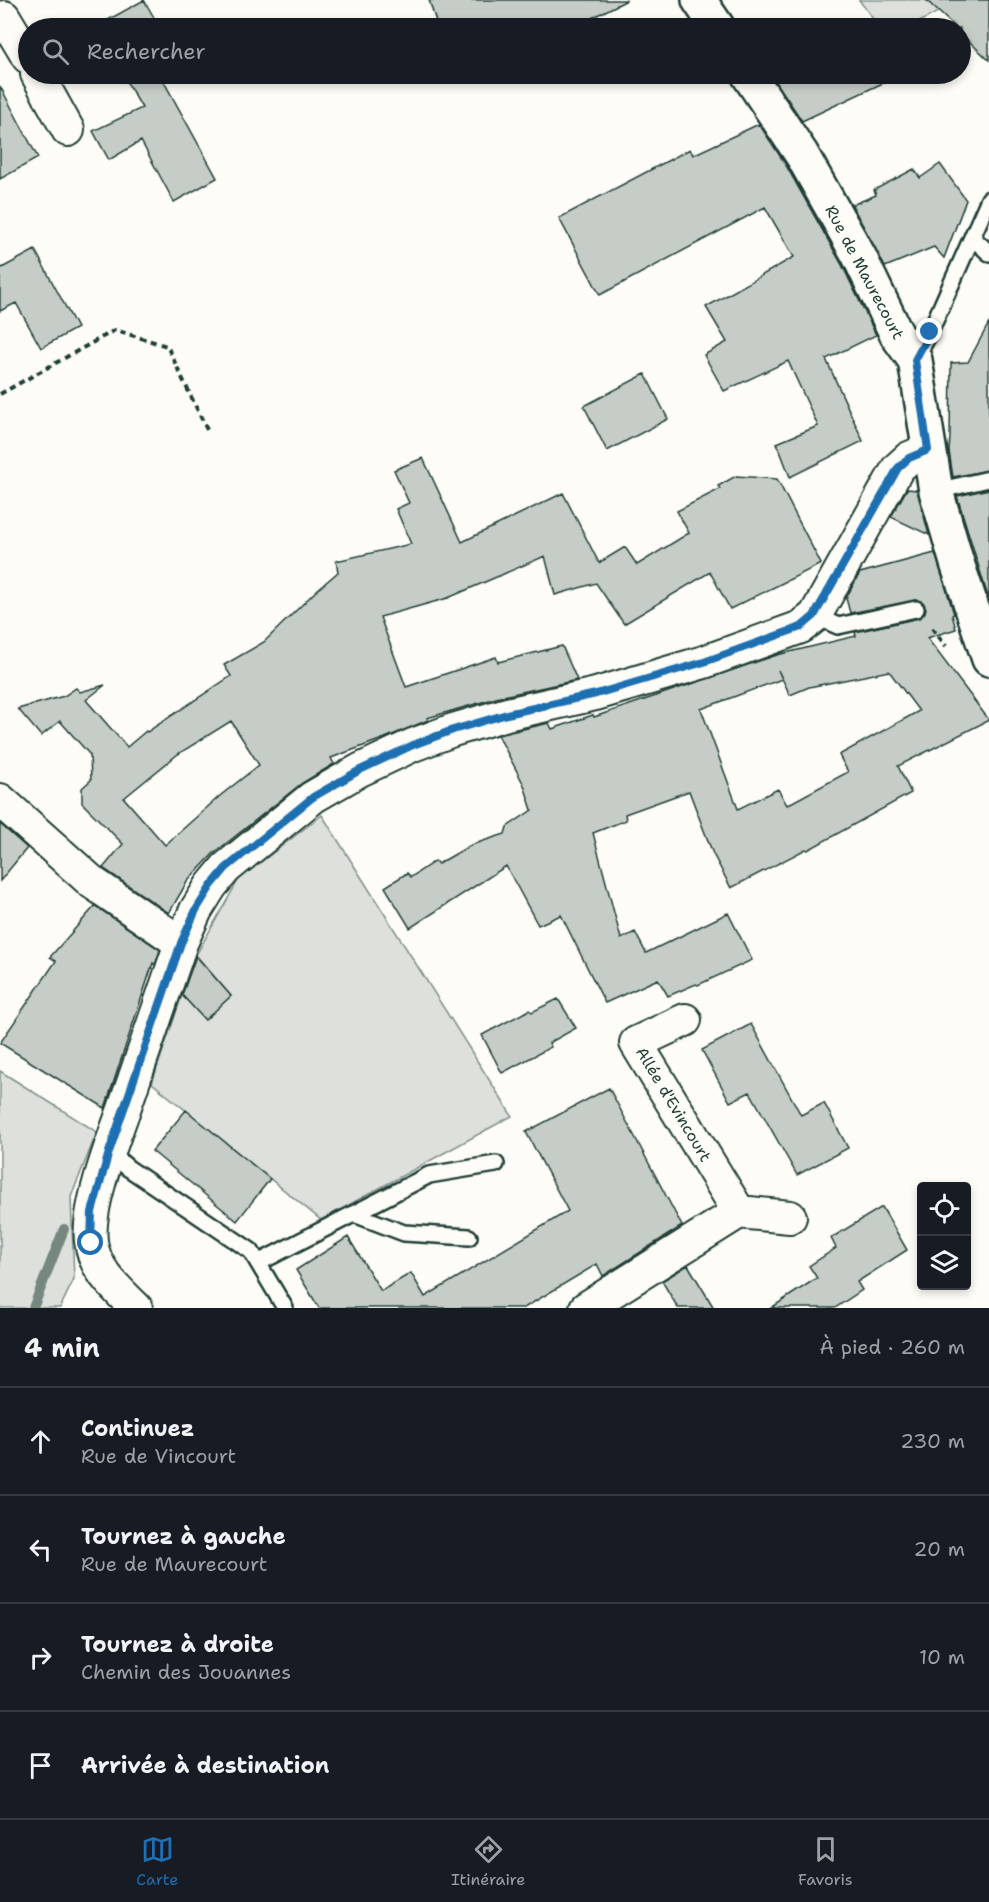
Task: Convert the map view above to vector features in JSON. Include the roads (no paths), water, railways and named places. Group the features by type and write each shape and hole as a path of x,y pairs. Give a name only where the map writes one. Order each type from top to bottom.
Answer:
{"main road":[{"path":"699,0 711,18"},
{"name":"Rue de Maurecourt","path":"755,84 802,155 859,256 897,335 915,360 936,491 989,659"}],"street":[{"path":"0,20 4,17 18,40"},
{"path":"43,84 68,130"},
{"path":"136,1308 105,1276 97,1262 91,1243 92,1212 109,1152 181,943 196,910 226,868 313,797 360,770 413,745 507,714 596,694 704,662 801,627 814,616 898,468 909,458 928,450"},
{"path":"0,800 93,883 181,943"},
{"name":"Allée d'Evincourt","path":"685,1020 636,1043 739,1212"},
{"path":"586,1308 739,1212 790,1218"}],"lane":[{"path":"915,360 989,199"},
{"path":"973,238 989,253"},
{"path":"936,491 989,479"},
{"path":"814,616 838,626 916,609"},
{"path":"109,1152 128,1168 251,1251 285,1308"},
{"path":"258,1263 429,1175 496,1164"},
{"path":"354,1214 404,1233 469,1237"}],"waterway":[{"path":"33,1308 64,1229"}]}
